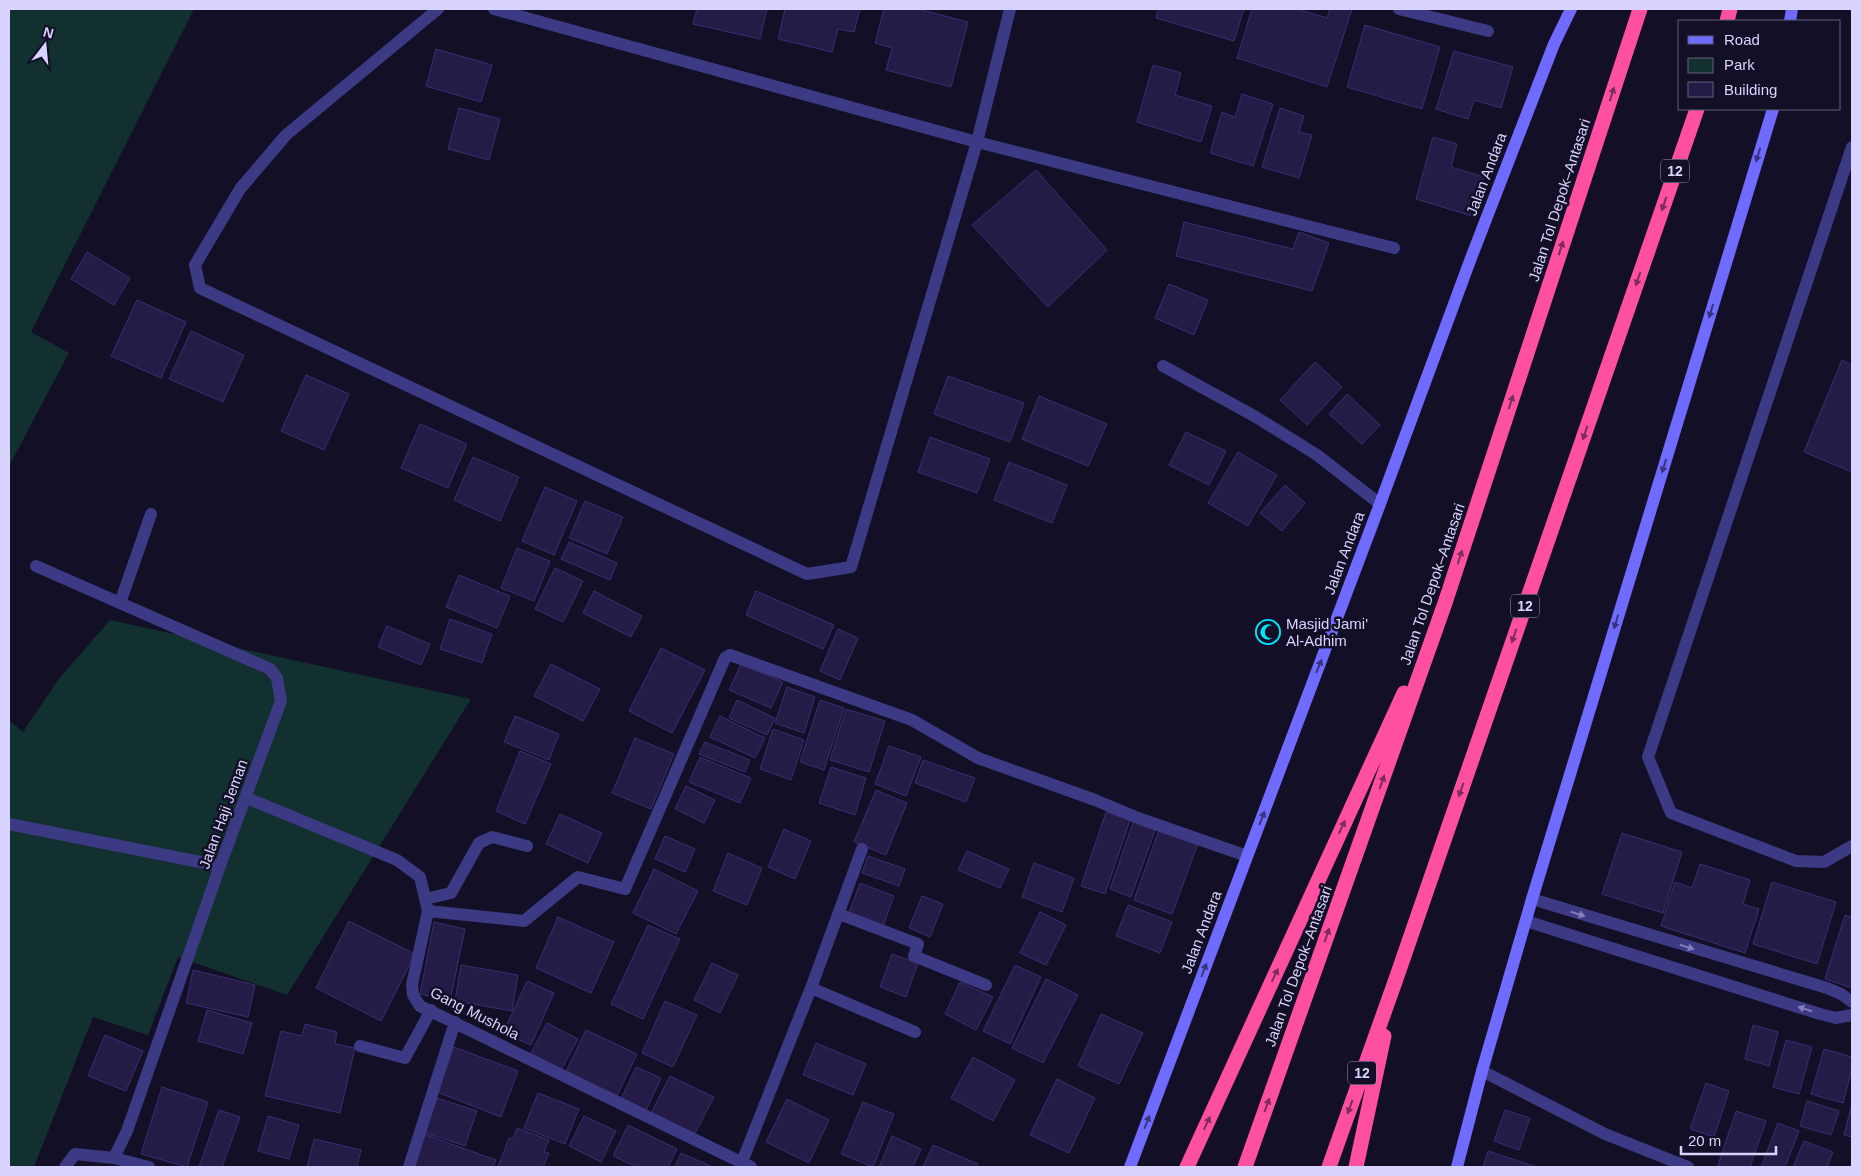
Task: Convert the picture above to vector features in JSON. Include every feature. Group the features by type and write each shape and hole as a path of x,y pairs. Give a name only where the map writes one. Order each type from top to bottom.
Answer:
{"highway":[{"name":"Jalan Tol Depok–Antasari","path":"1245,1167 1445,603 1640,9"},
{"name":"12","path":"1329,1167 1396,979 1697,110"},
{"path":"1187,1167 1445,603"},
{"path":"1356,1167 1396,979"}],"street":[{"path":"438,9 286,135 240,189 196,265 200,288 807,574 851,567 977,142 1010,9"},
{"path":"494,9 977,142 1394,248"},
{"path":"1398,9 1488,32"},
{"name":"Jalan Andara","path":"1130,1167 1380,504 1470,258 1554,44 1571,9"},
{"path":"1457,1167 1482,1071 1532,899 1772,110"},
{"path":"1852,147 1648,757 1671,813 1796,861 1824,862 1852,846"},
{"path":"1163,366 1256,417 1318,455 1380,504"},
{"path":"120,604 151,514"},
{"name":"Jalan Haji Jeman","path":"36,566 270,670 277,678 282,701 220,866 127,1131 114,1158"},
{"path":"426,905 524,922 578,877 625,888 726,658 730,655 912,720 978,758 1095,800 1138,818 1247,856"},
{"name":"Gang Mushola","path":"247,798 397,860 420,877 426,905 412,985 413,995 420,1006 744,1166"},
{"path":"9,824 220,866"},
{"path":"426,905 451,893 479,843 492,837 527,846"},
{"path":"744,1166 862,849"},
{"path":"1532,899 1828,988 1852,1002"},
{"path":"839,914 918,944 914,956 986,985"},
{"path":"1526,921 1820,1014 1836,1018 1852,1015"},
{"path":"811,988 915,1032"},
{"path":"360,1046 405,1058 431,1010"},
{"path":"410,1167 455,1022"},
{"path":"1482,1071 1605,1134 1688,1167"},
{"path":"65,1167 76,1154 114,1158 148,1167"}],"green space":[{"path":"9,9 194,9 31,332 69,353 9,466"},
{"path":"110,620 471,699 287,995 178,957 148,1035 93,1017 34,1167 9,1167 9,720 23,732 58,680"}],"building":[{"path":"697,9 767,9 760,39 693,24"},
{"path":"785,9 860,9 854,32 838,29 832,52 778,39"},
{"path":"884,9 918,9 968,22 951,87 886,70 892,48 875,43"},
{"path":"1158,9 1244,9 1234,41 1156,18"},
{"path":"1252,9 1297,9 1327,18 1330,9 1352,9 1327,87 1237,58"},
{"path":"1365,25 1440,47 1422,109 1347,87"},
{"path":"436,49 492,65 481,102 426,86"},
{"path":"1454,51 1513,67 1501,108 1474,100 1468,119 1436,109"},
{"path":"1153,65 1181,73 1175,95 1212,106 1201,142 1137,122"},
{"path":"1242,94 1273,104 1253,166 1210,153 1222,112 1235,117"},
{"path":"459,108 500,119 489,160 448,149"},
{"path":"1280,108 1304,116 1299,132 1312,135 1299,178 1262,167"},
{"path":"1433,137 1457,144 1451,167 1484,177 1472,216 1416,199"},
{"path":"1036,170 1107,250 1048,307 972,225"},
{"path":"1184,222 1293,249 1299,232 1329,243 1312,291 1176,256"},
{"path":"87,252 130,278 114,305 71,279"},
{"path":"1169,284 1208,300 1194,335 1155,318"},
{"path":"137,300 186,322 161,378 111,356"},
{"path":"191,331 244,355 223,402 169,379"},
{"path":"1842,360 1852,365 1852,472 1804,452"},
{"path":"1315,362 1342,387 1307,425 1280,400"},
{"path":"306,375 349,394 324,450 281,431"},
{"path":"948,376 1024,403 1010,442 934,414"},
{"path":"1347,394 1380,425 1362,444 1329,414"},
{"path":"1039,396 1107,424 1088,466 1022,439"},
{"path":"420,424 467,444 448,488 401,468"},
{"path":"1186,432 1226,451 1209,485 1169,465"},
{"path":"930,437 990,459 977,493 918,472"},
{"path":"1238,452 1277,475 1248,526 1208,503"},
{"path":"473,457 519,477 500,521 454,500"},
{"path":"1009,462 1067,485 1052,523 994,500"},
{"path":"1285,485 1305,503 1282,531 1260,513"},
{"path":"545,487 577,501 554,555 522,541"},
{"path":"585,501 623,517 607,554 569,538"},
{"path":"569,542 617,563 610,580 561,559"},
{"path":"517,548 550,561 534,601 501,588"},
{"path":"555,568 583,581 563,622 535,609"},
{"path":"459,575 510,596 497,628 446,607"},
{"path":"594,591 642,616 631,637 583,613"},
{"path":"756,591 834,625 823,649 746,615"},
{"path":"450,619 492,634 482,663 440,649"},
{"path":"387,626 430,644 421,665 378,647"},
{"path":"838,629 858,638 840,680 820,671"},
{"path":"661,648 705,670 672,733 629,711"},
{"path":"551,664 600,689 583,721 534,696"},
{"path":"741,664 783,682 771,708 729,690"},
{"path":"787,687 815,697 804,733 775,723"},
{"path":"737,700 775,718 767,735 729,718"},
{"path":"820,700 844,708 824,770 800,762"},
{"path":"846,709 885,721 869,772 830,760"},
{"path":"515,716 559,734 549,760 504,742"},
{"path":"720,716 765,738 755,758 710,737"},
{"path":"773,729 804,740 791,780 760,769"},
{"path":"635,738 674,754 651,809 612,793"},
{"path":"705,742 750,760 745,772 699,754"},
{"path":"889,746 921,757 906,796 875,784"},
{"path":"520,751 551,764 525,824 496,811"},
{"path":"700,757 751,778 740,803 689,782"},
{"path":"923,760 975,778 966,802 915,783"},
{"path":"831,767 866,778 855,815 819,803"},
{"path":"686,786 715,800 704,823 675,809"},
{"path":"876,790 907,803 886,855 854,842"},
{"path":"1106,812 1130,820 1105,894 1081,886"},
{"path":"560,814 602,833 588,863 546,844"},
{"path":"1135,817 1157,825 1131,897 1110,889"},
{"path":"1160,827 1199,841 1172,914 1134,900"},
{"path":"784,829 811,841 795,879 768,867"},
{"path":"1622,833 1682,852 1663,913 1602,894"},
{"path":"665,836 695,849 685,872 655,859"},
{"path":"967,851 1009,869 1000,888 958,870"},
{"path":"728,853 762,868 747,905 713,891"},
{"path":"868,856 905,869 899,886 862,873"},
{"path":"1034,863 1074,878 1062,912 1022,897"},
{"path":"1700,864 1750,880 1743,904 1759,909 1745,953 1661,926 1675,882 1692,888"},
{"path":"654,869 698,891 676,934 633,913"},
{"path":"1772,882 1836,902 1817,964 1753,944"},
{"path":"860,883 894,896 883,926 849,913"},
{"path":"922,896 943,904 930,937 909,928"},
{"path":"1128,905 1172,922 1160,953 1116,936"},
{"path":"1040,912 1066,925 1046,965 1020,953"},
{"path":"1845,915 1852,917 1852,988 1825,979"},
{"path":"558,917 614,942 591,993 536,968"},
{"path":"349,921 415,954 381,1021 316,988"},
{"path":"434,922 465,929 450,1001 420,994"},
{"path":"648,925 680,939 643,1019 611,1004"},
{"path":"892,954 918,963 906,997 880,987"},
{"path":"712,963 738,975 720,1013 694,1000"},
{"path":"461,965 518,975 512,1011 455,1001"},
{"path":"1015,965 1041,977 1010,1044 983,1031"},
{"path":"193,970 255,985 248,1017 186,1003"},
{"path":"1046,979 1078,995 1043,1063 1012,1048"},
{"path":"527,981 554,993 531,1045 503,1033"},
{"path":"960,982 993,997 976,1030 945,1014"},
{"path":"665,1001 697,1015 673,1067 642,1053"},
{"path":"207,1010 252,1023 243,1054 198,1041"},
{"path":"1101,1014 1143,1033 1119,1084 1078,1066"},
{"path":"547,1023 578,1039 561,1070 531,1053"},
{"path":"305,1024 337,1032 335,1044 355,1048 340,1113 265,1096 281,1031 302,1036"},
{"path":"1753,1025 1778,1032 1769,1066 1745,1059"},
{"path":"586,1030 637,1054 617,1096 566,1072"},
{"path":"105,1035 143,1051 126,1091 88,1076"},
{"path":"1786,1040 1812,1047 1799,1094 1773,1087"},
{"path":"816,1043 866,1064 853,1095 803,1075"},
{"path":"454,1047 518,1071 501,1117 437,1092"},
{"path":"1824,1049 1852,1057 1852,1069 1843,1103 1811,1094"},
{"path":"973,1057 1015,1080 993,1121 951,1098"},
{"path":"636,1067 661,1078 646,1111 621,1099"},
{"path":"670,1076 714,1097 693,1137 650,1115"},
{"path":"1057,1079 1095,1098 1069,1153 1030,1135"},
{"path":"1706,1083 1729,1091 1714,1137 1690,1129"},
{"path":"162,1087 208,1102 187,1167 141,1154"},
{"path":"538,1093 579,1109 565,1144 524,1128"},
{"path":"437,1098 477,1111 465,1146 425,1133"},
{"path":"787,1099 829,1120 809,1163 766,1142"},
{"path":"1807,1101 1839,1111 1831,1135 1800,1126"},
{"path":"863,1102 894,1114 873,1167 841,1154"},
{"path":"1852,1103 1852,1137 1844,1135"},
{"path":"219,1110 240,1117 222,1167 199,1167"},
{"path":"1505,1110 1530,1118 1519,1150 1494,1141"},
{"path":"1736,1111 1766,1121 1750,1167 1724,1167 1718,1165"},
{"path":"268,1116 299,1125 289,1159 258,1151"},
{"path":"584,1116 616,1131 601,1162 569,1146"},
{"path":"1778,1123 1799,1131 1785,1167 1761,1167"},
{"path":"628,1125 677,1149 668,1167 637,1167 613,1156"},
{"path":"517,1128 549,1140 544,1152 549,1153 543,1167 498,1167 509,1138 513,1139"},
{"path":"423,1134 496,1160 493,1167 412,1167"},
{"path":"892,1136 921,1149 913,1167 879,1167"},
{"path":"314,1139 361,1150 357,1167 307,1167"},
{"path":"1804,1141 1833,1152 1827,1167 1793,1167"},
{"path":"933,1145 978,1164 976,1167 923,1167"},
{"path":"1488,1151 1537,1167 1483,1167"},
{"path":"681,1153 713,1167 675,1167"}],"place":[{"name":"Masjid Jami' Al-Adhim","path":"1268,632"}]}
